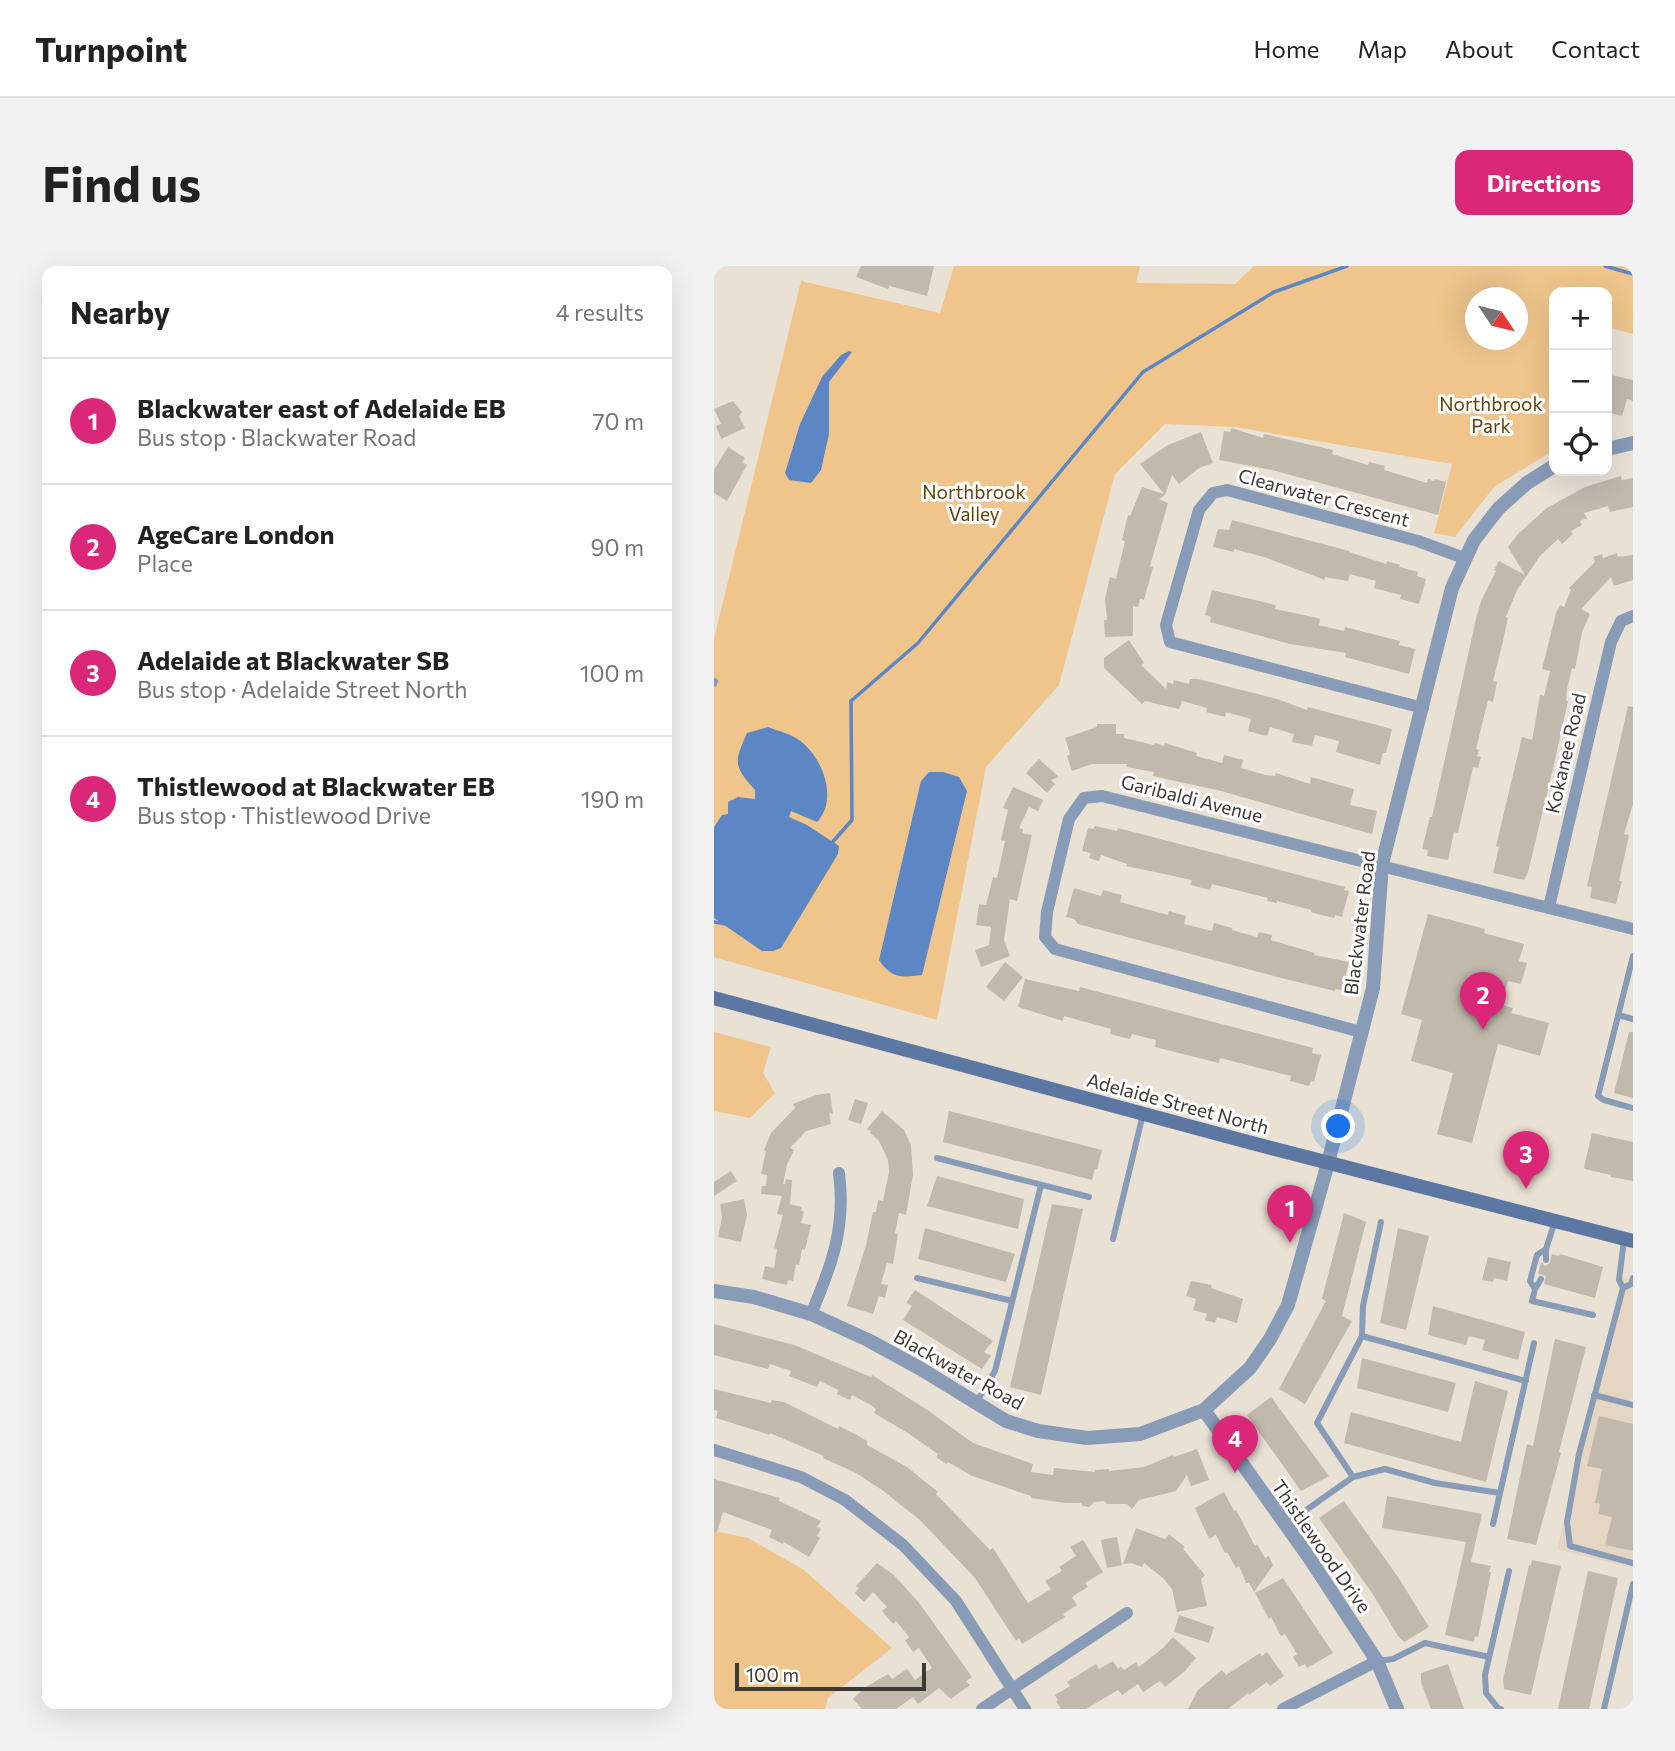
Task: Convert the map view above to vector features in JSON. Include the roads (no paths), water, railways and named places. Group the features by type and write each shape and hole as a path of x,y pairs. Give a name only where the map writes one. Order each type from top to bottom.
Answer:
{"main road":[{"name":"Adelaide Street North","path":"714,998 1328,1163 1629,1240"}],"street":[{"path":"1612,448 1633,443"},
{"name":"Blackwater Road","path":"714,1291 754,1297 811,1314 911,1363 1006,1421 1038,1430 1087,1438 1140,1434 1204,1410 1250,1368 1270,1339 1288,1305 1328,1163 1373,988 1382,864 1452,587 1474,540 1499,508 1527,483 1549,469"},
{"name":"Clearwater Crescent","path":"1423,708 1170,642 1166,625 1199,510 1213,493 1227,490 1418,541 1464,558"},
{"name":"Kokanee Road","path":"1549,907 1611,642 1621,621 1633,616"},
{"name":"Garibaldi Avenue","path":"1361,1032 1055,949 1045,937 1047,912 1069,820 1084,798 1102,796 1633,929"},
{"path":"811,1314 832,1262 839,1234 842,1195 839,1173"},
{"name":"Thistlewood Drive","path":"1204,1410 1308,1556 1377,1661 1397,1709"},
{"path":"714,1450 801,1477 845,1500 904,1545 956,1601 1025,1709"},
{"path":"982,1709 1127,1613"},
{"path":"1283,1709 1377,1661"}],"lane":[{"path":"1633,956 1598,1096 1633,1108"},
{"path":"1618,1015 1633,1019"},
{"path":"1112,1239 1143,1114"},
{"path":"937,1158 1089,1197"},
{"path":"976,1403 995,1371 1041,1185"},
{"path":"1546,1261 1546,1249 1555,1221"},
{"path":"1353,1477 1317,1423 1362,1336 1363,1306 1381,1222"},
{"path":"1629,1240 1619,1280 1623,1288 1579,1454 1567,1521 1570,1546 1633,1563"},
{"path":"1535,1289 1530,1281 1537,1255 1546,1249"},
{"path":"917,1278 1012,1300"},
{"path":"1623,1288 1631,1284 1633,1278"},
{"path":"1541,1279 1532,1301 1593,1315"},
{"path":"1362,1336 1526,1381"},
{"path":"1493,1524 1534,1343"},
{"path":"1594,1395 1633,1405"},
{"path":"1285,1525 1353,1477 1385,1469 1435,1483 1500,1493"},
{"path":"1501,1709 1486,1693 1485,1675 1509,1570"},
{"path":"1604,1709 1633,1584"},
{"path":"1377,1661 1393,1659 1426,1643 1489,1657"}],"water":[{"path":"852,352 829,382 829,434 821,470 811,483 789,480 785,473 800,424 822,377 841,355"},
{"path":"768,727 792,736 807,747 815,756 825,778 827,802 817,822 791,811 789,817 807,825 839,846 838,854 781,948 762,951 714,918 714,827 722,815 728,814 728,802 738,797 755,799 755,790 739,769 738,758 747,733"},
{"path":"929,772 943,772 959,777 967,791 922,975 902,976 892,973 879,960 921,781"}],"waterway":[{"path":"830,845 852,820 851,701 918,643 1143,372 1274,292 1347,266"},
{"path":"1605,266 1633,274"},
{"path":"714,922 726,924"}],"place":[{"name":"AgeCare London","path":"1483,1030"},
{"name":"Adelaide at Blackwater SB","path":"1526,1189"},
{"name":"Blackwater east of Adelaide EB","path":"1290,1243"},
{"name":"Thistlewood at Blackwater EB","path":"1235,1473"}],"park label":[{"name":"Northbrook Park","path":"1491,414"},
{"name":"Northbrook Valley","path":"974,502"}]}
